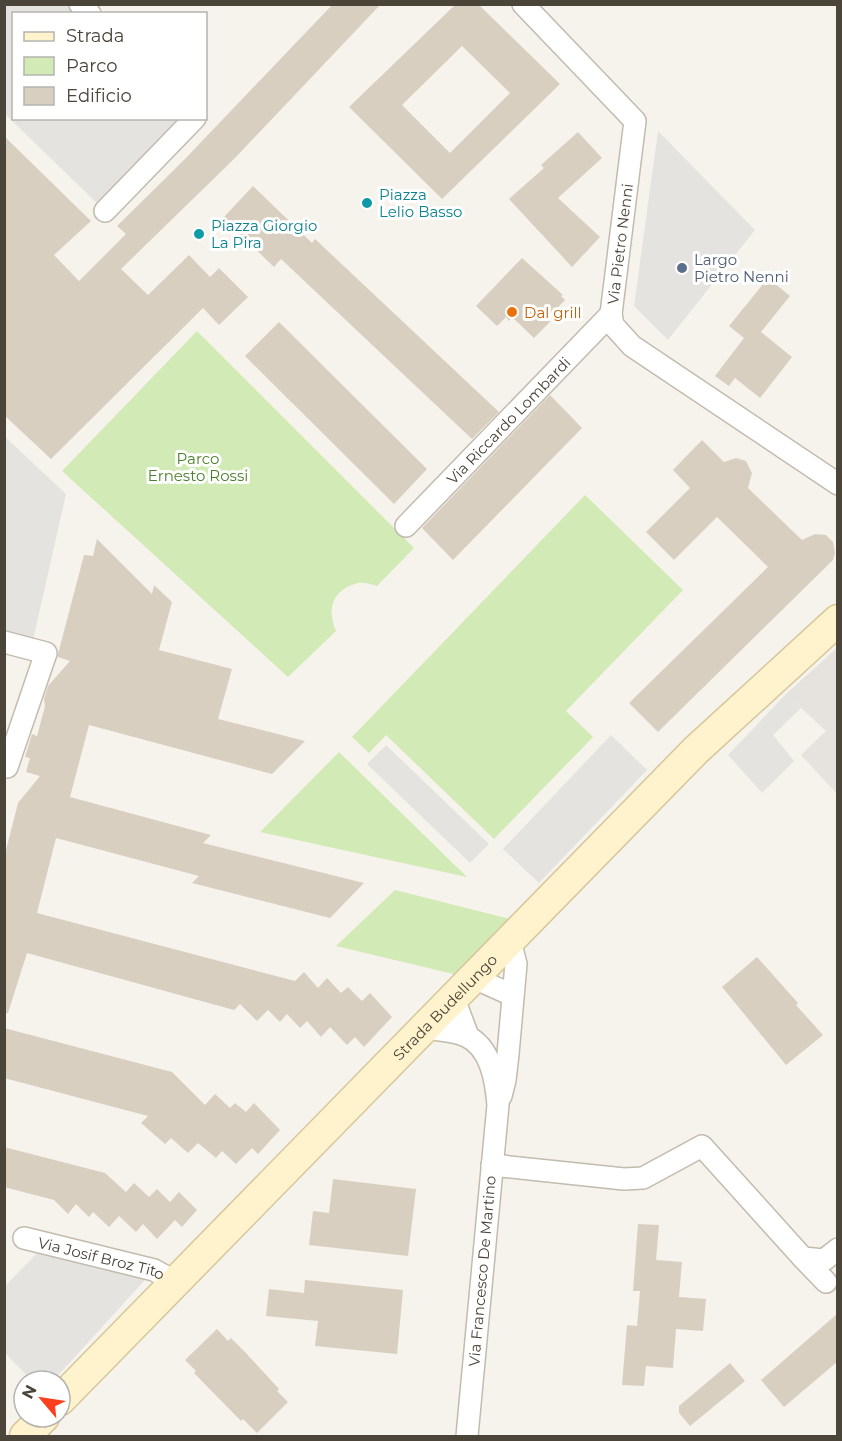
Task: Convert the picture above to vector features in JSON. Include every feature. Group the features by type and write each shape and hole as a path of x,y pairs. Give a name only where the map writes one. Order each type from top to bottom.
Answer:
{"street":[{"name":"Via Pietro Nenni","path":"523,4 635,121 611,314 613,326 632,346 837,484"},
{"path":"105,211 193,120"},
{"name":"Via Riccardo Lombardi","path":"406,526 611,314"},
{"name":"Strada Budellungo","path":"72,1388 696,750 837,620"},
{"path":"4,642 46,653 7,767"},
{"name":"Via Francesco De Martino","path":"467,1437 498,1105 505,1080 511,1032 516,964 510,941"},
{"path":"464,988 512,994"},
{"name":"Via Francesco De Martino","path":"464,988 468,1036 478,1045 490,1062 498,1105"},
{"path":"424,1028 452,1031 468,1036"},
{"path":"492,1165 624,1179 643,1178 702,1146 826,1282"},
{"name":"Via Josif Broz Tito","path":"24,1238 154,1270 173,1285"},
{"path":"803,1258 824,1260 837,1249"}],"shaded area":[{"path":"4,5 80,5 89,12 12,12 12,120 194,120 105,211 5,114"},
{"name":"Largo Pietro Nenni","path":"658,131 755,230 668,340 634,306"},
{"path":"4,436 66,494 31,649 5,642"},
{"path":"837,648 837,794 801,755 826,731 786,694"},
{"path":"786,694 801,708 773,735 794,761 762,793 728,755"},
{"path":"611,735 647,770 539,883 503,849"},
{"path":"386,745 489,844 470,863 367,764"},
{"path":"45,1245 154,1270 64,1369 20,1369 5,1353 4,1287"}],"green space":[{"name":"Parco Ernesto Rossi","path":"197,331 414,548 377,586 358,583 349,586 337,595 332,608 336,631 288,677 62,471"},
{"path":"585,495 683,590 566,711 593,737 494,839 386,735 369,753 352,737"},
{"path":"339,752 467,877 260,832"},
{"path":"395,890 518,921 470,978 336,946"}],"building":[{"path":"333,4 381,4 234,159 121,269 148,295 189,255 210,277 219,268 248,297 219,325 203,308 51,459 4,415 4,136 91,221 54,255 79,281 126,234 117,226 183,161"},
{"path":"456,4 478,4 560,84 442,199 349,107","holes":["462,46 510,93 450,153 402,105"]},
{"path":"578,132 602,158 558,198 600,237 572,267 509,199 544,168 541,165"},
{"path":"253,186 312,243 315,239 499,412 472,439 281,259 274,267 223,218"},
{"path":"522,258 563,295 561,296 565,300 548,318 550,322 534,338 512,317 509,321 506,317 497,326 476,306"},
{"path":"768,278 790,296 761,332 792,357 760,398 735,378 729,386 715,376 744,338 729,326"},
{"path":"279,322 427,469 394,504 245,356"},
{"path":"550,395 582,428 453,560 422,528"},
{"path":"702,440 724,462 736,458 746,461 752,473 748,488 802,540 815,534 826,535 833,542 835,553 833,560 658,732 629,703 768,567 717,517 674,560 646,532 690,488 673,470"},
{"path":"97,539 152,594 154,585 172,602 159,650 232,669 218,719 305,741 272,774 89,725 70,797 211,835 203,843 364,883 330,918 192,883 199,876 56,838 37,913 295,981 304,972 318,988 327,978 341,993 348,987 362,1001 370,993 392,1017 364,1047 355,1037 347,1045 330,1027 321,1037 307,1021 300,1028 287,1014 280,1022 268,1010 257,1021 240,1004 234,1010 27,953 8,1013 4,1013 4,858 18,803 40,776 26,772 30,758 25,757 32,734 37,736 48,686 70,661 58,657 58,654 84,555 93,556"},
{"path":"757,957 823,1035 786,1065 722,987"},
{"path":"4,1028 172,1072 205,1105 215,1094 230,1108 235,1103 246,1112 254,1103 280,1130 258,1154 252,1148 236,1164 222,1151 216,1158 198,1143 188,1153 171,1138 165,1144 141,1123 148,1116 4,1078"},
{"path":"4,1147 105,1173 126,1192 134,1183 149,1197 157,1189 170,1202 179,1192 197,1210 182,1227 175,1220 157,1239 143,1224 136,1232 119,1216 109,1227 93,1212 89,1217 76,1204 68,1214 54,1200 4,1187"},
{"path":"333,1179 416,1189 408,1256 309,1245 313,1211 329,1213"},
{"path":"638,1224 659,1225 656,1260 682,1262 679,1297 706,1299 703,1331 676,1329 673,1368 646,1366 644,1386 622,1385 627,1325 637,1326 640,1291 633,1291"},
{"path":"305,1280 403,1290 397,1354 315,1346 318,1321 266,1316 269,1289 304,1293"},
{"path":"837,1314 837,1362 784,1407 761,1380"},
{"path":"217,1329 228,1341 231,1338 246,1353 288,1402 257,1433 243,1419 241,1421 194,1373 196,1371 185,1360"},
{"path":"730,1363 745,1381 690,1426 679,1413 679,1406"}],"place":[{"name":"Piazza Lelio Basso","path":"367,203"},
{"name":"Piazza Giorgio La Pira","path":"199,234"},
{"name":"Largo Pietro Nenni","path":"682,268"},
{"name":"Dal grill","path":"512,312"}]}
